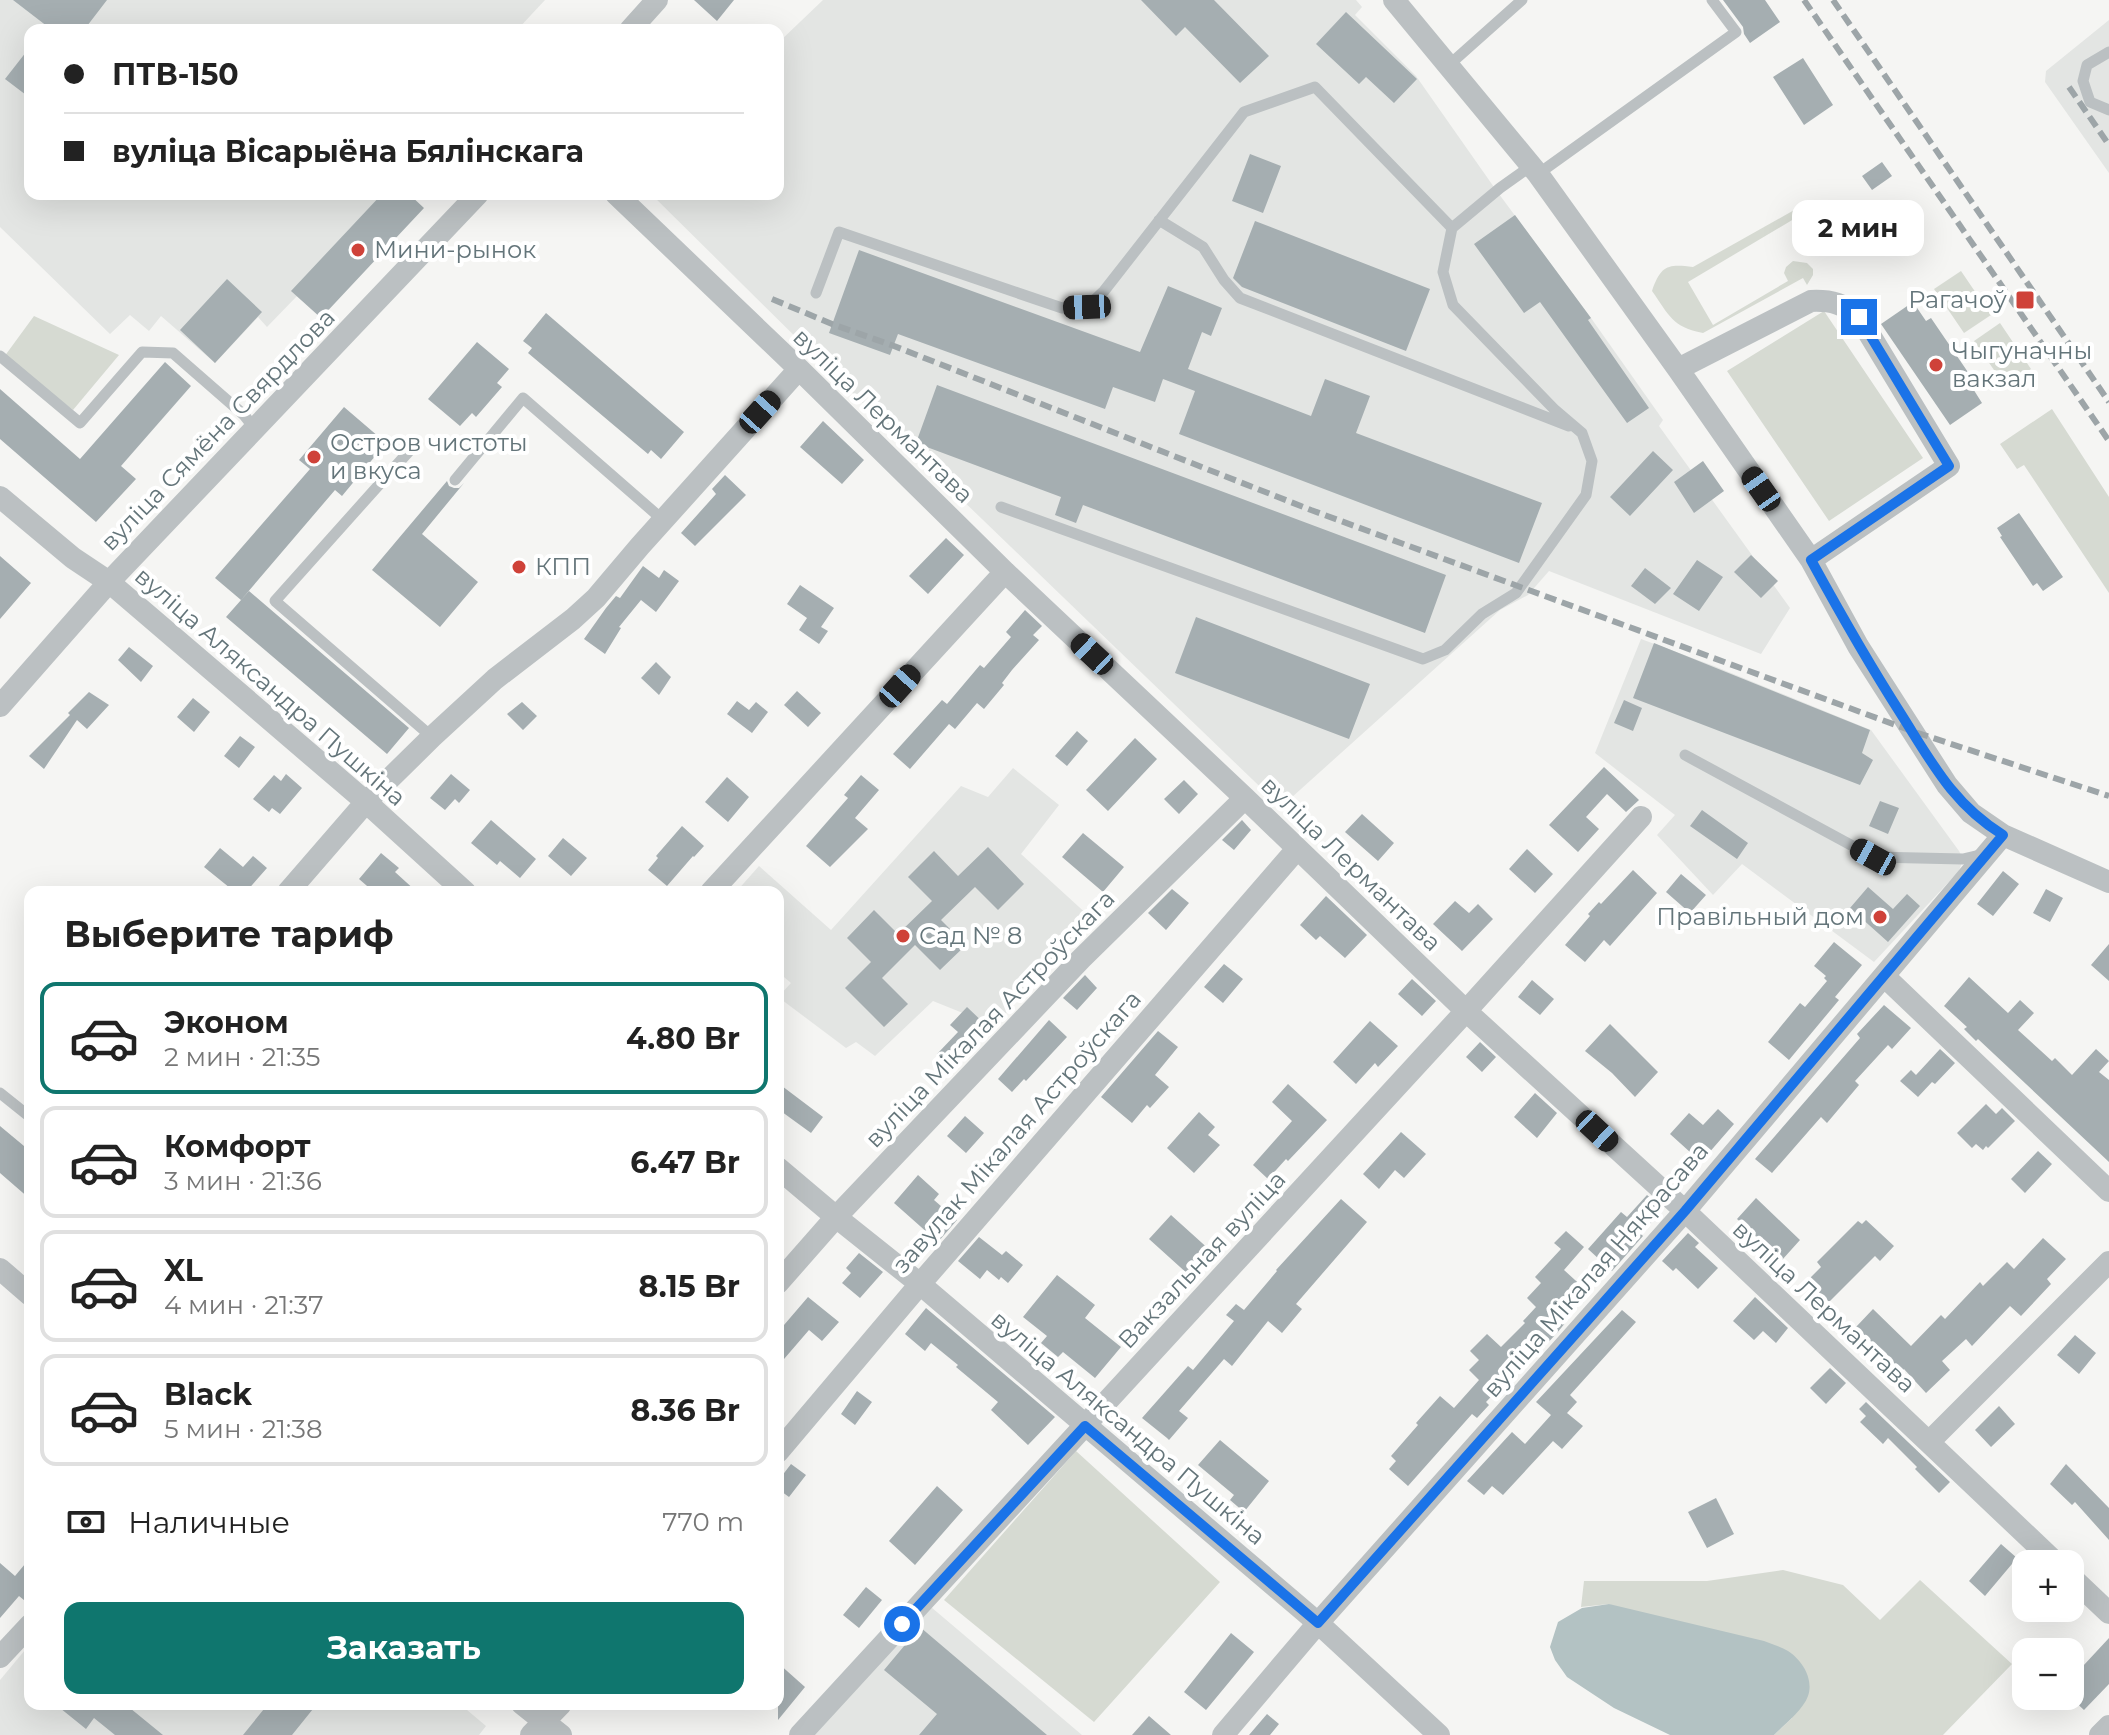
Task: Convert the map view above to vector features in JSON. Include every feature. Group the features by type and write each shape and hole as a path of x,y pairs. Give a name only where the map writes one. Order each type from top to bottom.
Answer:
{"street":[{"path":"635,24 657,0"},
{"path":"1394,0 1534,170 1678,369 1811,560 1858,646 1947,785 1971,813 2003,835 2109,882"},
{"name":"вуліца Сямёна Свярдлова","path":"0,705 109,582 472,200"},
{"name":"вуліца Лермантава","path":"622,200 1005,572 1466,1011 1685,1211 2042,1550"},
{"path":"1678,369 1811,301 1840,304 1859,317 1949,466 1811,560"},
{"path":"293,886 366,802 432,737 495,679 596,598 799,369"},
{"name":"вуліца Аляксандра Пушкіна","path":"0,497 73,558 109,582 366,802 458,886"},
{"path":"717,886 1005,572"},
{"name":"вуліца Мікалая Астроўскага","path":"784,1276 836,1217 1081,959 1245,798"},
{"name":"Вакзальная вуліца","path":"800,1735 1641,817"},
{"name":"вуліца Мікалая Някрасава","path":"1223,1735 1318,1623 1685,1211 2003,835"},
{"name":"завулак Мікалая Астроўскага","path":"784,1445 1297,849"},
{"path":"1884,976 2109,1191"},
{"name":"вуліца Аляксандра Пушкіна","path":"784,1173 920,1284 1318,1623 1439,1735"},
{"path":"1929,1442 2109,1262"},
{"path":"0,1269 24,1290"},
{"path":"2084,1589 2109,1613"},
{"path":"0,1657 24,1631"},
{"path":"527,1710 546,1731 558,1710"},
{"path":"2100,1735 2109,1726"}],"lane":[{"path":"1449,65 1522,0"},
{"path":"1001,507 1423,659 1445,650 1482,614 1516,593 1586,495 1592,461 1582,433 1555,410 1453,305 1443,272 1452,228 1500,188 1534,170 1736,32 1712,0"},
{"path":"2109,52 2087,65 2083,81 2090,102 2109,110"},
{"path":"816,293 839,232 1062,308 1087,307 1104,291 1244,112 1315,87 1452,228"},
{"path":"1159,220 1203,247 1240,298 1578,430"},
{"path":"0,356 80,423 142,352 173,353 244,415 255,429"},
{"path":"455,480 523,398 663,520"},
{"path":"411,449 275,601 432,737"},
{"path":"1685,755 1873,857 1963,859 1988,854"},
{"path":"0,1093 24,1112"}],"shaded area":[{"path":"0,0 545,0 523,24 24,24 24,200 377,200 267,327 258,317 215,363 161,316 149,331 130,315 110,334 0,227"},
{"path":"823,0 1356,0 1362,7 1355,15 1416,76 1663,420 1659,426 1790,608 1761,654 1549,571 1528,595 1500,610 1281,807 901,441 657,200 784,200 784,37"},
{"path":"2109,20 2109,173 2045,82 2046,71"},
{"path":"1796,209 1799,216 1688,282 1713,325 1788,281 1784,273 1793,261 1807,263 1813,269 1807,285 1803,278 1703,333 1678,323 1652,291 1666,268 1693,267"},
{"path":"1961,271 1991,315 1964,333 1934,289"},
{"path":"1824,311 1923,458 1829,521 1727,371"},
{"path":"34,316 119,355 73,410 4,357"},
{"path":"2000,323 2031,369 2005,386 1974,341"},
{"path":"2052,409 2109,497 2109,593 2024,465 2017,469 2000,444"},
{"path":"1641,639 1871,730 1959,851 1963,859 1959,871 1874,962 1742,864 1713,895 1657,835 1675,815 1595,753"},
{"path":"1013,768 1059,805 1021,854 1090,917 995,1026 933,1001 875,1056 856,1042 846,1048 784,1002 784,991 791,983 784,977 784,888 831,930 961,786 988,797"},
{"path":"759,866 782,886 741,886"},
{"path":"1076,1451 1220,1582 1094,1722 944,1600"},
{"path":"1783,1570 1843,1585 1880,1620 1920,1580 2012,1664 1943,1735 1774,1735 1792,1718 1609,1604 1581,1607 1584,1581 1707,1581"},
{"path":"1609,1604 1764,1641 1785,1650 1798,1659 1806,1670 1809,1690 1806,1701 1774,1735 1670,1735 1614,1708 1567,1677 1550,1647 1558,1622 1582,1608"},
{"path":"931,1607 1082,1735 811,1735"},
{"path":"24,1651 24,1710 467,1710 486,1726 479,1735 0,1735 0,1680"}],"building":[{"path":"13,0 107,0 89,24 44,24"},
{"path":"694,0 734,0 717,21"},
{"path":"1141,0 1214,0 1269,56 1240,83 1185,27 1176,36"},
{"path":"1723,0 1765,0 1780,22 1750,43 1743,27"},
{"path":"1346,12 1417,79 1394,103 1366,77 1359,84 1316,44"},
{"path":"24,55 24,93 5,79"},
{"path":"1803,58 1833,105 1804,125 1773,77"},
{"path":"1250,154 1281,166 1263,213 1232,201"},
{"path":"1882,162 1892,176 1872,190 1862,176"},
{"name":"Мини-рынок","path":"376,200 415,200 424,208 321,318 291,291"},
{"path":"1515,215 1591,318 1588,320 1649,408 1627,423 1540,302 1524,313 1474,244"},
{"path":"1255,221 1430,289 1406,351 1242,287 1233,278"},
{"path":"859,250 1140,352 1168,286 1222,308 1211,336 1202,332 1188,369 1311,416 1325,379 1370,396 1356,433 1542,503 1519,563 1179,434 1195,391 1163,379 1155,402 1113,387 1105,409 898,334 890,355 829,333"},
{"path":"227,279 262,312 215,363 180,330"},
{"name":"Чыгуначны вакзал","path":"1913,302 1926,321 1931,318 1974,381 1970,384 1982,403 1950,425 1881,324"},
{"path":"546,313 684,432 661,459 651,450 648,454 528,353 532,348 523,341"},
{"path":"477,342 509,369 497,383 502,387 476,417 472,413 460,426 428,399"},
{"path":"165,362 191,386 121,466 136,479 96,522 0,439 0,389 80,459"},
{"path":"937,385 1446,575 1425,633 1083,505 1076,523 1055,515 1061,497 916,443"},
{"path":"344,407 386,443 342,496 335,490 241,600 215,578 310,469 299,460"},
{"path":"823,421 864,460 842,484 800,447"},
{"path":"1653,451 1673,470 1630,516 1610,497"},
{"path":"1703,461 1724,491 1694,513 1674,482"},
{"path":"725,475 746,495 695,546 681,533 716,494 712,489"},
{"path":"447,481 454,488 464,483 422,534 478,582 440,627 372,570"},
{"path":"2019,513 2063,577 2043,591 2037,583 2033,586 1997,528"},
{"path":"946,538 964,555 928,594 909,576"},
{"path":"1751,555 1778,581 1761,598 1734,572"},
{"path":"0,556 31,583 0,619"},
{"path":"1697,560 1723,577 1699,611 1673,594"},
{"path":"643,566 659,578 664,570 679,581 656,612 641,600 619,627 605,654 584,639"},
{"path":"1645,568 1671,588 1655,604 1631,586"},
{"path":"800,585 834,608 821,627 828,631 819,644 799,630 807,618 787,604"},
{"path":"249,591 409,728 387,754 226,617"},
{"path":"1025,610 1042,626 1033,635 1039,640 1012,670 984,709 977,703 955,729 949,724 910,769 893,754 942,700 947,704 980,665 984,668 1011,637 1006,632"},
{"path":"1196,617 1370,684 1349,739 1175,673"},
{"path":"1654,643 1870,730 1862,753 1873,760 1860,785 1633,698"},
{"path":"129,647 153,666 141,682 118,660"},
{"path":"656,662 671,677 659,695 641,678"},
{"path":"797,691 821,713 808,727 784,705"},
{"path":"89,692 109,705 87,729 77,720 44,769 29,756"},
{"path":"193,698 210,712 194,732 177,717"},
{"path":"1624,700 1642,708 1633,731 1614,723"},
{"path":"737,701 749,710 756,702 768,712 752,733 727,714"},
{"path":"522,702 537,716 523,730 507,714"},
{"path":"1077,731 1088,741 1067,766 1055,756"},
{"path":"240,736 255,747 239,768 224,756"},
{"path":"1135,738 1157,759 1108,811 1086,790"},
{"path":"1604,767 1639,800 1626,812 1607,794 1586,817 1599,829 1578,852 1549,825"},
{"path":"286,774 302,788 280,814 272,808 269,812 253,799 274,775 281,781"},
{"path":"451,774 470,790 459,803 455,799 445,810 430,798"},
{"path":"861,775 879,790 855,818 868,829 830,867 806,846 848,798 844,795"},
{"path":"727,777 749,797 728,822 705,802"},
{"path":"1184,780 1198,794 1179,814 1164,799"},
{"path":"1880,801 1899,808 1888,834 1869,826"},
{"path":"1702,810 1748,843 1737,859 1690,826"},
{"path":"1362,814 1394,843 1378,861 1345,832"},
{"path":"491,820 536,859 520,878 500,861 497,865 471,843"},
{"path":"1242,820 1251,830 1234,850 1222,840"},
{"path":"682,826 704,846 667,886 648,870"},
{"path":"1083,833 1124,867 1103,892 1062,857"},
{"path":"563,838 587,858 571,876 548,856"},
{"name":"Сад № 8","path":"988,847 1024,884 998,910 975,887 941,920 966,945 940,970 915,945 882,978 908,1004 884,1027 845,988 871,962 847,938 874,910 898,934 932,901 908,877 934,851 958,876"},
{"path":"220,848 243,867 253,856 267,868 251,886 228,886 204,867"},
{"path":"1527,849 1553,874 1535,893 1509,869"},
{"path":"381,853 399,868 395,872 410,886 367,886 359,879"},
{"path":"1633,870 1657,893 1610,946 1604,940 1585,962 1565,945 1590,916 1588,914"},
{"path":"2003,871 2019,884 1993,916 1977,904"},
{"path":"1681,874 1706,895 1690,913 1666,892"},
{"path":"1868,887 1893,909 1907,894 1920,906 1888,942 1850,908"},
{"path":"1172,889 1189,903 1166,930 1148,913"},
{"path":"2046,889 2063,898 2050,922 2033,913"},
{"path":"1326,896 1367,935 1345,958 1320,936 1316,940 1300,925"},
{"path":"1455,901 1469,913 1478,904 1493,919 1462,951 1433,924"},
{"path":"1834,942 1862,965 1835,997 1839,1000 1789,1060 1768,1042 1800,1003 1805,1007 1827,981 1826,976 1814,966"},
{"path":"2109,944 2109,981 2091,965"},
{"path":"1224,964 1243,979 1223,1003 1204,987"},
{"path":"1085,975 1097,988 1077,1010 1063,998"},
{"path":"1969,977 2008,1013 2020,1000 2034,1013 2018,1030 2072,1075 2096,1049 2109,1061 2099,1072 2109,1080 2109,1162 1978,1039 1976,1041 1964,1029 1967,1027 1944,1006"},
{"path":"1412,979 1436,1001 1422,1016 1398,994"},
{"path":"1532,980 1554,999 1540,1015 1518,997"},
{"path":"1884,1005 1911,1028 1892,1049 1888,1045 1855,1081 1859,1085 1827,1123 1821,1117 1772,1173 1755,1159 1860,1038 1857,1034"},
{"path":"967,1007 988,1027 951,1067 937,1054 958,1032 950,1025"},
{"path":"1049,1020 1067,1037 1012,1092 998,1079"},
{"path":"1370,1021 1398,1046 1378,1067 1375,1063 1356,1084 1333,1062"},
{"path":"1610,1024 1658,1072 1635,1097 1585,1051"},
{"path":"1158,1031 1178,1047 1155,1075 1169,1087 1150,1108 1147,1105 1132,1123 1101,1097"},
{"path":"1480,1042 1496,1057 1482,1072 1466,1057"},
{"path":"1940,1049 1955,1063 1918,1097 1900,1081 1911,1070 1916,1075"},
{"path":"1288,1084 1327,1120 1268,1179 1253,1165 1292,1121 1272,1102"},
{"path":"784,1088 823,1117 811,1133 784,1113"},
{"path":"1535,1093 1557,1113 1537,1138 1514,1117"},
{"path":"1986,1104 1996,1114 2002,1108 2015,1121 1988,1148 1986,1146 1983,1150 1976,1144 1972,1148 1957,1133"},
{"path":"1718,1109 1734,1124 1701,1162 1670,1134 1689,1113 1703,1125"},
{"path":"1199,1112 1215,1127 1208,1135 1220,1145 1194,1173 1167,1148"},
{"path":"965,1116 984,1133 966,1153 947,1136"},
{"path":"0,1126 24,1146 24,1194 0,1173"},
{"path":"1401,1132 1426,1154 1404,1178 1395,1170 1379,1189 1363,1174"},
{"path":"2038,1151 2052,1164 2025,1193 2011,1179"},
{"path":"918,1175 939,1194 934,1200 957,1220 938,1242 894,1203"},
{"path":"1647,1195 1663,1209 1612,1271 1588,1249 1621,1212 1627,1217"},
{"path":"1756,1198 1800,1240 1782,1260 1737,1219"},
{"path":"1341,1199 1367,1222 1296,1304 1302,1309 1282,1333 1268,1321 1232,1366 1224,1359 1179,1411 1188,1418 1169,1440 1142,1418 1188,1366 1193,1370 1234,1321 1226,1315 1236,1304 1244,1310"},
{"path":"1171,1215 1212,1252 1190,1276 1149,1239"},
{"path":"1866,1220 1894,1246 1880,1261 1875,1256 1829,1302 1807,1281 1821,1267 1817,1262 1858,1221 1862,1224"},
{"path":"1566,1231 1584,1247 1564,1270 1586,1290 1561,1317 1566,1322 1557,1333 1486,1402 1489,1405 1477,1418 1472,1414 1408,1486 1389,1469 1396,1461 1391,1456 1440,1396 1454,1408 1479,1380 1469,1370 1479,1360 1470,1351 1487,1334 1501,1347 1525,1323 1523,1321 1536,1307 1527,1298 1541,1283 1535,1277 1561,1249 1554,1243"},
{"path":"1688,1233 1699,1243 1695,1247 1718,1268 1698,1289 1676,1268 1673,1271 1662,1261"},
{"path":"979,1237 1002,1255 1006,1251 1023,1265 1008,1283 987,1270 980,1279 958,1261"},
{"path":"2043,1238 2066,1259 2047,1279 2051,1284 2021,1316 2010,1306 1972,1346 1966,1339 1942,1361 1950,1370 1926,1393 1904,1369 1896,1378 1877,1360 1883,1353 1856,1327 1873,1309 1911,1346 1941,1315 1945,1319 1980,1282 1983,1286 2007,1262 2014,1269"},
{"path":"859,1253 883,1272 860,1298 842,1283 851,1273 846,1268"},
{"path":"1057,1275 1095,1305 1085,1318 1121,1347 1095,1378 1063,1352 1058,1357 1041,1343 1047,1336 1023,1317"},
{"path":"808,1297 839,1322 822,1341 809,1330 784,1359 784,1325"},
{"path":"1755,1297 1788,1328 1776,1343 1763,1331 1754,1340 1733,1321"},
{"path":"926,1308 1055,1417 1028,1445 991,1410 998,1402 956,1367 958,1365 931,1343 925,1351 905,1334"},
{"path":"1622,1310 1636,1322 1570,1395 1577,1402 1567,1413 1583,1426 1562,1449 1553,1441 1503,1495 1492,1486 1484,1495 1467,1481 1512,1432 1525,1444 1551,1415 1536,1402"},
{"path":"2075,1335 2096,1353 2079,1374 2057,1355"},
{"path":"1830,1368 1846,1383 1826,1404 1810,1388"},
{"path":"857,1391 872,1402 855,1425 841,1414"},
{"path":"1866,1402 1950,1482 1939,1493 1888,1438 1883,1444 1860,1422 1866,1416 1859,1409"},
{"path":"1999,1406 2015,1424 1991,1447 1975,1430"},
{"path":"1220,1440 1269,1481 1244,1512 1230,1500 1234,1495 1198,1465"},
{"path":"791,1464 806,1475 789,1497 784,1493 784,1473"},
{"path":"2066,1464 2109,1508 2109,1540 2075,1502 2072,1505 2050,1484"},
{"path":"937,1486 963,1510 915,1565 889,1541"},
{"path":"1716,1498 1734,1534 1707,1548 1688,1512"},
{"path":"2001,1544 2012,1554 2012,1564 1985,1596 1969,1581"},
{"path":"0,1563 15,1576 24,1565 24,1600 19,1596 0,1618"},
{"path":"866,1587 882,1600 859,1628 843,1615"},
{"path":"920,1627 1047,1735 919,1735 937,1714 884,1670"},
{"path":"1231,1633 1254,1652 1206,1710 1184,1692"},
{"path":"2109,1638 2109,1684 2084,1710 2084,1665"},
{"path":"784,1668 805,1687 778,1720 778,1710 784,1710"},
{"path":"62,1710 132,1710 163,1735 115,1735 94,1718 86,1729"},
{"path":"263,1710 312,1710 292,1735 243,1735"},
{"path":"1267,1714 1279,1724 1270,1735 1249,1735"},
{"path":"1149,1716 1171,1735 1132,1735"}],"railway":[{"path":"1804,0 2109,441"},
{"path":"1833,0 2109,402"},
{"path":"2069,87 2109,145"},
{"path":"772,299 1311,510 1912,731 2109,796"}],"place":[{"name":"Мини-рынок","path":"358,250"},
{"name":"Рагачоў","path":"2025,300"},
{"name":"Чыгуначны вакзал","path":"1936,365"},
{"name":"Остров чистоты и вкуса","path":"314,457"},
{"name":"КПП","path":"519,567"},
{"name":"Правільный дом","path":"1880,917"},
{"name":"Сад № 8","path":"903,936"}],"route":[{"path":"902,1624 1085,1426 1318,1623 1685,1211 2003,835 1971,813 1947,785 1858,646 1811,560 1949,466 1859,317"}]}
